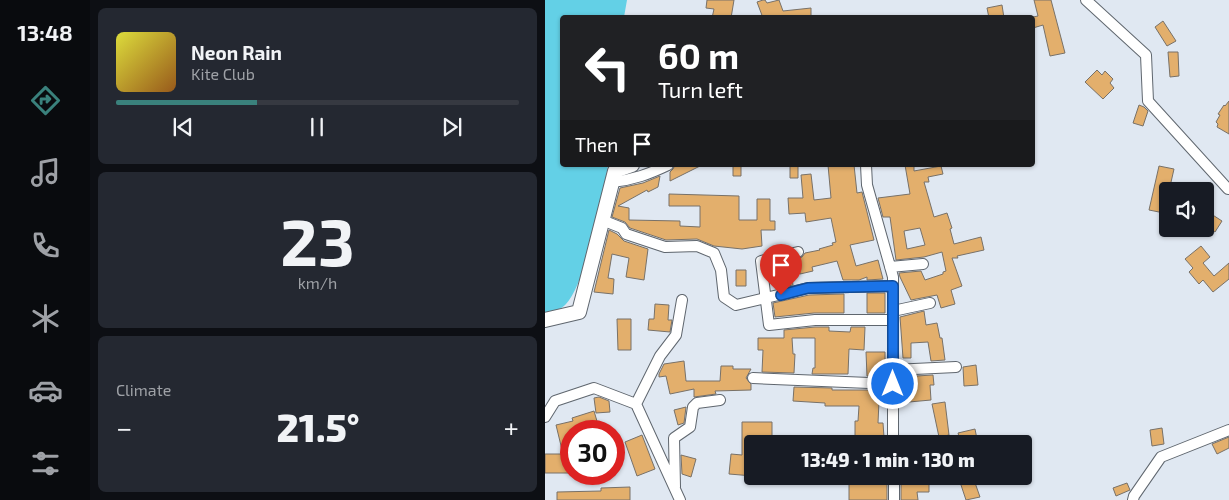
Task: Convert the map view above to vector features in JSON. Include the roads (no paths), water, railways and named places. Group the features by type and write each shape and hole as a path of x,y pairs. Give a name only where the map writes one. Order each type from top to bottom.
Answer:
{"street":[{"path":"1086,0 1146,55 1148,101 1229,189"},
{"path":"545,320 579,312 615,171 626,167"},
{"path":"612,182 643,177 664,167"},
{"path":"866,167 867,185 893,277 893,435"},
{"path":"602,220 622,228 626,234 665,248 697,246 714,253 721,270 725,297 736,305 808,288 893,286"},
{"path":"798,252 761,261 769,325 893,315 930,303"},
{"path":"890,267 923,264"},
{"path":"636,404 660,356 676,335 682,300"},
{"path":"893,370 956,367"},
{"path":"753,378 893,384"},
{"path":"545,418 555,401 594,388 636,404 678,496"},
{"path":"678,496 674,438 690,427 693,407 697,403 720,400"},
{"path":"1133,500 1161,457 1229,430"},
{"path":"893,485 894,500"}],"water":[{"path":"545,0 627,0 624,15 560,15 560,167 608,167 593,238 580,278 573,294 564,306 545,313"}]}
